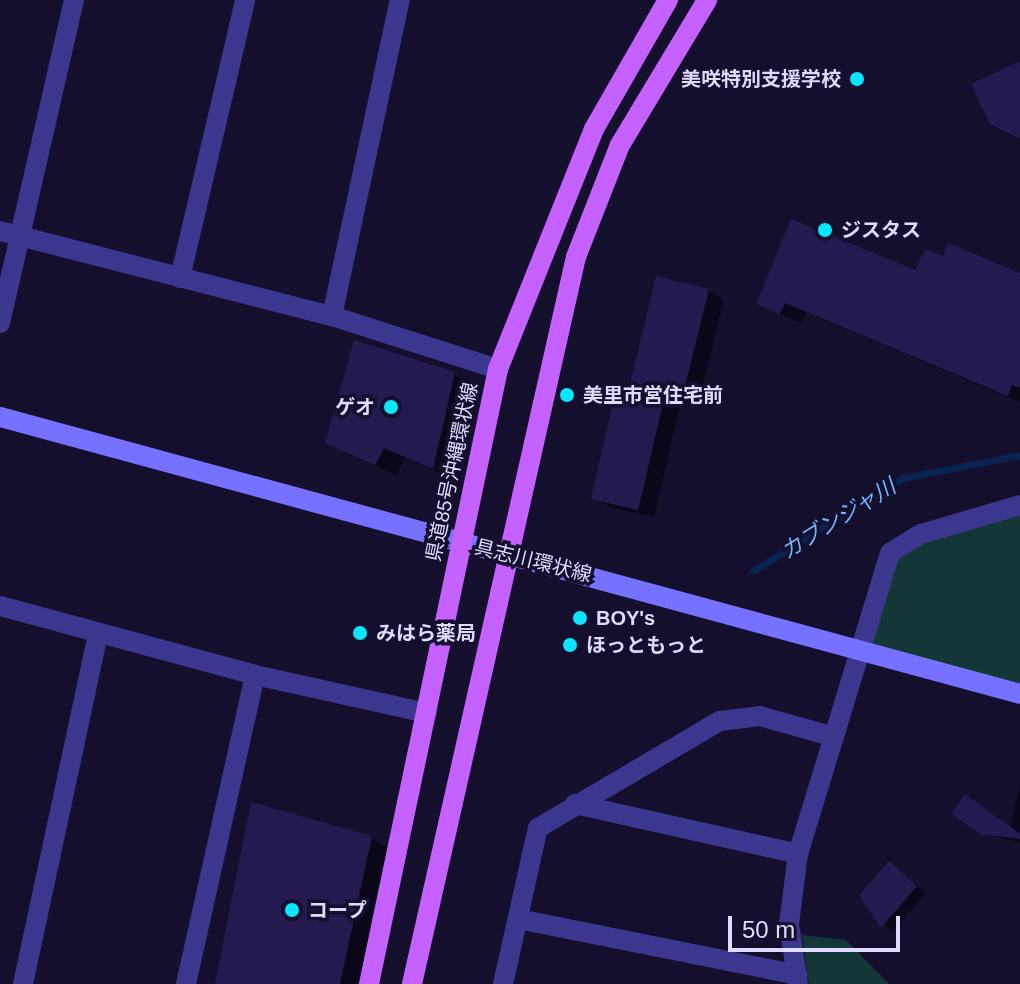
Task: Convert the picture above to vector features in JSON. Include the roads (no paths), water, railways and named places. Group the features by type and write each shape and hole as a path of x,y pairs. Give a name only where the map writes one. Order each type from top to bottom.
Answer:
{"main road":[{"name":"県道85号沖縄環状線","path":"369,984 498,369 594,129 668,0"},
{"path":"412,984 576,257 620,145 707,0"},
{"name":"具志川環状線","path":"0,417 509,557 858,645 1020,694"}],"street":[{"path":"0,323 74,0"},
{"path":"180,278 245,0"},
{"path":"332,316 400,0"},
{"path":"0,231 332,316 498,369"},
{"path":"518,919 798,980 789,924 798,854 858,645 890,553 921,534 1020,505"},
{"path":"0,606 255,675 427,713"},
{"path":"23,984 98,634"},
{"path":"186,984 255,675"},
{"path":"503,984 538,828 720,721 760,716 834,737"},
{"path":"575,804 798,854"}],"waterway":[{"name":"カブンジャ川","path":"753,571 903,478 1020,455"}],"place":[{"name":"美咲特別支援学校","path":"857,79"},
{"name":"ジスタス","path":"825,230"},
{"name":"美里市営住宅前","path":"567,395"},
{"name":"ゲオ","path":"391,407"},
{"name":"BOY's","path":"580,618"},
{"name":"みはら薬局","path":"360,633"},
{"name":"ほっともっと","path":"570,645"},
{"name":"コープ","path":"292,910"}]}
